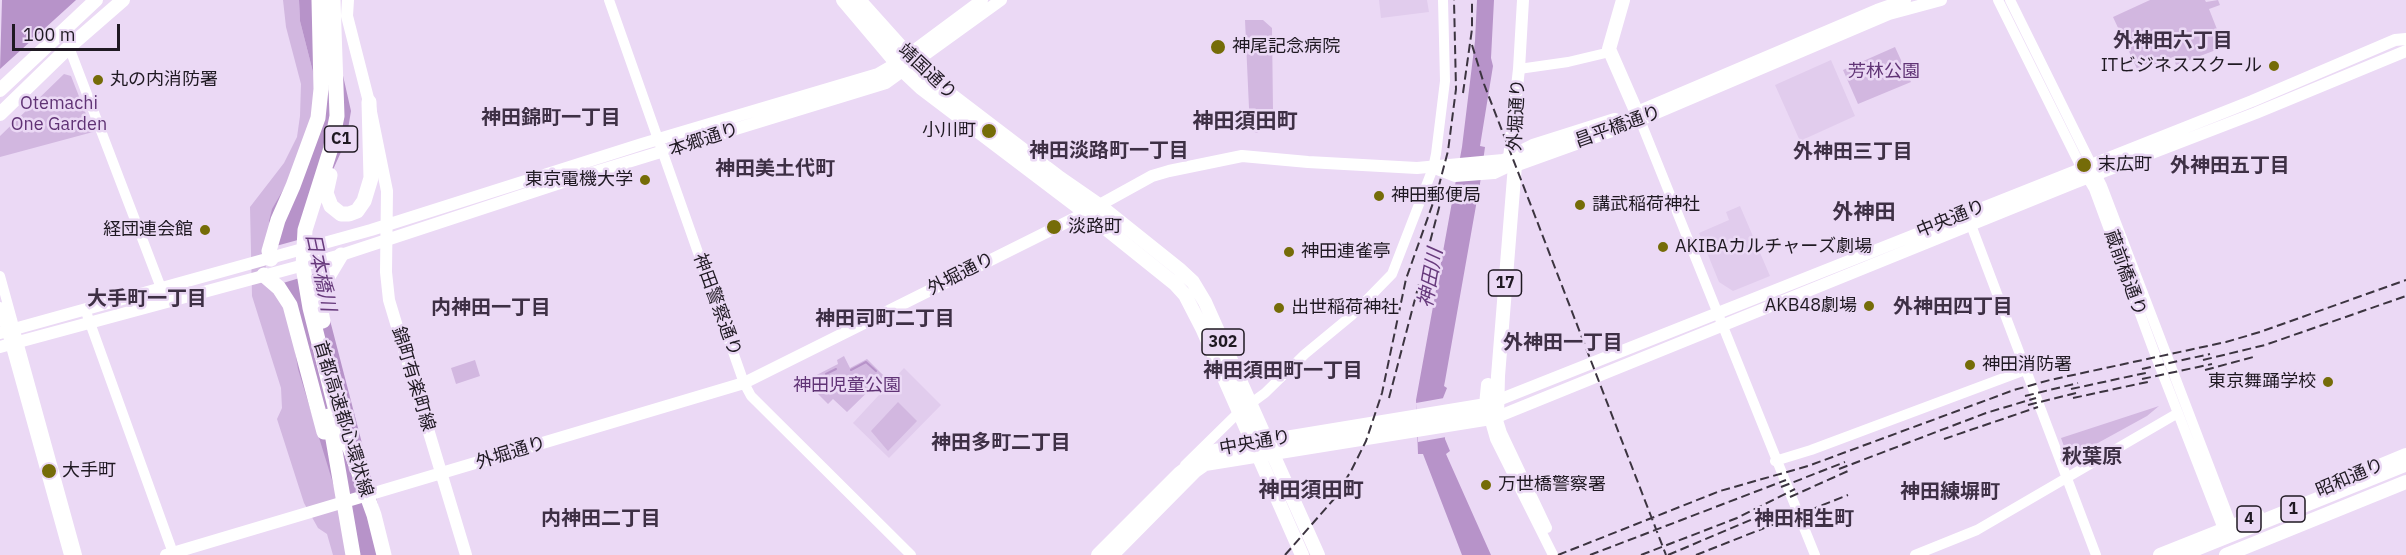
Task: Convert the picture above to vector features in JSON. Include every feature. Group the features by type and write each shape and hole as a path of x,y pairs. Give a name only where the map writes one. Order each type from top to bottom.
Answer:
{"highway":[{"path":"273,254 278,220 318,118 321,89 322,0"},
{"name":"首都高速都心環状線","path":"322,0 328,116 321,148 298,221 293,259 299,299 333,433 339,504 353,555"},
{"name":"首都高速都心環状線","path":"333,0 337,116 330,150 305,230 303,267 310,308 335,407 374,515 384,555"},
{"name":"C1","path":"333,25 345,117 327,188 327,198 334,210 341,214 349,214 360,208 370,178 369,102"},
{"path":"341,255 325,266 320,290 320,309 374,515"},
{"path":"264,276 284,294 294,317 339,504"},
{"name":"1","path":"2180,555 2406,464"},
{"name":"1","path":"2205,555 2406,474"}],"main road":[{"path":"0,90 96,0"},
{"path":"0,114 69,47 123,0"},
{"name":"錦町有楽町線","path":"348,0 347,16 383,166 388,224 386,272 389,300 442,474"},
{"name":"靖国通り","path":"843,0 905,63 1099,205 1179,268 1193,282 1205,302 1318,555"},
{"name":"靖国通り","path":"859,0 921,88 1085,213 1175,284 1185,295 1196,315 1302,555"},
{"name":"本郷通り","path":"341,255 569,180 886,83 905,63 982,0"},
{"name":"本郷通り","path":"7,331 273,254 317,246 658,139 878,74 905,63 1001,0"},
{"name":"外堀通り","path":"442,474 744,382 1085,213 1152,176 1242,156 1456,170 1484,169 1494,173 1512,161 1523,0"},
{"path":"1623,0 1609,45 1610,52 1639,116"},
{"name":"昌平橋通り","path":"1639,116 1876,10 1905,0"},
{"name":"昌平橋通り","path":"1512,161 1639,116 1888,14 1941,0"},
{"name":"中央通り","path":"1098,555 1180,473 1206,453 1270,447 1492,410 1722,326 1971,225 2089,171 2402,37"},
{"name":"中央通り","path":"1492,410 1718,312 2089,171 2256,113 2406,51"},
{"name":"17","path":"1492,410 1512,161"},
{"path":"9,345 281,271 325,266"},
{"name":"中央通り","path":"1113,555 1200,467 1256,449"},
{"name":"昭和通り","path":"2160,555 2406,455"},
{"path":"169,554 442,474 466,555"},
{"name":"昭和通り","path":"2235,553 2406,482"},
{"name":"蔵前橋通り","path":"2228,528 2235,553"}],"street":[{"name":"神田警察通り","path":"609,0 744,382 751,396 910,555"},
{"path":"1180,473 1189,459 1239,412 1265,393 1305,354 1351,316 1392,274 1433,168 1440,133 1445,81 1443,0"},
{"name":"蔵前橋通り","path":"1998,0 2117,224 2228,528"},
{"name":"蔵前橋通り","path":"2010,0 2089,171 2153,350 2228,528"},
{"path":"69,47 166,302"},
{"path":"1519,69 1610,52"},
{"path":"1639,116 1815,555"},
{"path":"1971,225 2096,555"},
{"path":"0,276 9,345 69,555"},
{"path":"0,308 7,331"},
{"path":"85,309 169,554"},
{"path":"9,345 77,555"},
{"path":"1775,460 1811,450 2025,370"},
{"path":"1492,410 1495,439 1553,555"},
{"path":"1492,410 1561,555"},
{"path":"1915,555 1977,530 2178,413"}],"shaded area":[{"path":"2,0 76,0 0,69"},
{"path":"299,0 330,0 332,27 351,111 346,141 302,238 318,274 391,555 355,555 298,369 278,245 269,221 272,209 290,178 313,113 315,80 300,21"},
{"path":"1379,0 1427,0 1429,12 1381,18"},
{"name":"神田川","path":"1477,0 1494,0 1491,58 1493,66 1480,146 1485,147 1479,191 1481,199 1477,200 1444,386 1447,388 1443,398 1445,439 1450,451 1446,454 1491,555 1462,555 1423,454 1418,454 1416,400 1462,147 1475,41"},
{"path":"1831,60 1855,116 1800,141 1775,85"},
{"path":"1740,206 1770,276 1733,291 1719,282 1699,233 1729,220 1726,212"},
{"path":"904,368 941,405 889,458 853,423"}],"green space":[{"path":"283,0 299,0 300,21 315,80 313,113 273,232 264,275 279,288 355,555 333,555 327,534 318,528 304,503 277,419 282,408 281,388 252,296 250,207 284,163 297,137 300,116 301,84 286,27"},
{"path":"2150,0 2205,0 2206,2 2218,0 2220,5 2209,9 2224,47 2176,65 2173,57 2138,71 2113,17"},
{"path":"1245,20 1263,20 1272,28 1273,111 1265,127 1257,133 1250,130"},
{"name":"芳林公園","path":"1895,47 1911,82 1858,104 1843,70"},
{"name":"Otemachi One Garden","path":"64,74 71,76 93,132 0,157 0,136"},
{"name":"神田児童公園","path":"844,356 850,368 867,359 884,376 847,412 833,399 828,404 805,381 838,364 837,360"},
{"path":"475,360 480,376 456,384 451,368"},
{"path":"898,402 917,421 888,451 871,431"},
{"path":"2159,406 2147,416 2076,455 2066,452 2061,438"}],"pier":[{"path":"305,238 320,272 283,283 276,246"},
{"path":"1444,398 1446,437 1418,442 1416,403"}],"waterway":[{"path":"851,370 866,362 876,371"},
{"path":"826,374 836,369"}],"railway":[{"path":"1285,555 1334,499 1351,471 1366,441 1382,393 1406,279 1438,189 1448,151 1456,89 1454,0"},
{"path":"1463,93 1472,29 1472,0"},
{"path":"1472,45 1484,84 1666,555"},
{"path":"1389,398 1440,204"},
{"path":"1558,555 1720,491 1808,466 2014,390 2050,380 2226,342 2406,280"},
{"path":"2203,360 2265,345 2406,296"},
{"path":"2142,369 2210,354"},
{"path":"2205,370 2257,356"},
{"path":"2142,379 2212,364"},
{"path":"2071,389 2150,372"},
{"path":"2073,398 2152,381"},
{"path":"2025,396 2078,383"},
{"path":"2028,405 2080,392"},
{"path":"1839,469 1986,413 2036,398"},
{"path":"1944,439 2038,407"},
{"path":"1781,487 1845,462"},
{"path":"1790,497 1848,471"},
{"path":"1590,555 1786,480"},
{"path":"1641,555 1737,518 1795,489"},
{"path":"1696,555 1848,495"},
{"path":"1668,555 1767,513"}],"place":[{"name":"神尾記念病院","path":"1218,47"},
{"name":"ITビジネススクール","path":"2274,66"},
{"name":"丸の内消防署","path":"98,80"},
{"name":"小川町","path":"989,131"},
{"name":"末広町","path":"2084,165"},
{"name":"東京電機大学","path":"645,180"},
{"name":"神田郵便局","path":"1379,196"},
{"name":"講武稲荷神社","path":"1580,205"},
{"name":"淡路町","path":"1054,227"},
{"name":"経団連会館","path":"205,230"},
{"name":"AKIBAカルチャーズ劇場","path":"1663,247"},
{"name":"神田連雀亭","path":"1289,252"},
{"name":"AKB48劇場","path":"1869,306"},
{"name":"出世稲荷神社","path":"1279,308"},
{"name":"神田消防署","path":"1970,365"},
{"name":"東京舞踊学校","path":"2328,382"},
{"name":"大手町","path":"49,471"},
{"name":"万世橋警察署","path":"1486,485"}],"district":[{"name":"外神田六丁目","path":"2173,41"},
{"name":"神田錦町一丁目","path":"551,118"},
{"name":"神田須田町","path":"1245,122"},
{"name":"神田淡路町一丁目","path":"1109,151"},
{"name":"外神田三丁目","path":"1853,152"},
{"name":"外神田五丁目","path":"2230,166"},
{"name":"神田美土代町","path":"775,169"},
{"name":"外神田","path":"1864,213"},
{"name":"大手町一丁目","path":"147,299"},
{"name":"外神田四丁目","path":"1953,307"},
{"name":"内神田一丁目","path":"491,308"},
{"name":"神田司町二丁目","path":"885,319"},
{"name":"外神田一丁目","path":"1563,343"},
{"name":"神田須田町一丁目","path":"1283,371"},
{"name":"神田多町二丁目","path":"1001,443"},
{"name":"秋葉原","path":"2092,457"},
{"name":"神田須田町","path":"1311,491"},
{"name":"神田練塀町","path":"1950,492"},
{"name":"内神田二丁目","path":"601,519"},
{"name":"神田相生町","path":"1804,519"}],"water label":[{"name":"日本橋川","path":"320,272"}]}
